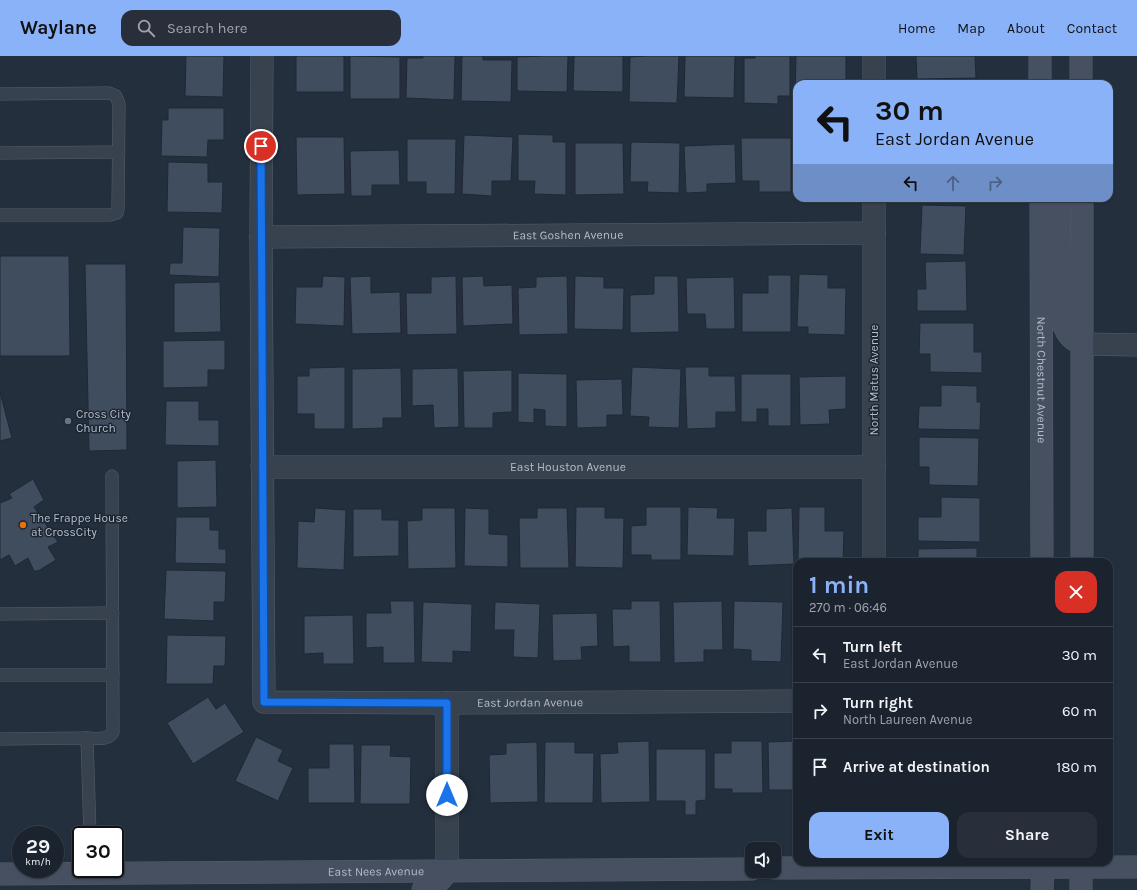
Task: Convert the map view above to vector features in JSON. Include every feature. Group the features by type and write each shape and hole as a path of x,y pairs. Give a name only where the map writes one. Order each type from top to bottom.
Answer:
{"main road":[{"path":"1081,56 1082,80"},
{"name":"North Chestnut Avenue","path":"1041,202 1042,558"},
{"path":"1059,202 1061,319 1066,331 1073,340 1082,344"},
{"path":"1082,202 1082,558"},
{"path":"781,868 908,866"},
{"path":"1042,890 1043,866"},
{"path":"1081,866 1081,890"},
{"path":"1109,866 1137,867"},
{"name":"East Nees Avenue","path":"124,871 745,869"},
{"path":"423,890 434,886 442,879 447,871"},
{"name":"East Nees Avenue","path":"0,874 72,872"}],"street":[{"path":"262,56 262,467"},
{"path":"874,56 874,80"},
{"name":"North Matus Avenue","path":"874,202 874,558"},
{"name":"East Goshen Avenue","path":"261,237 874,234"},
{"path":"1082,344 1137,345"},
{"name":"East Houston Avenue","path":"262,467 874,467"},
{"name":"East Jordan Avenue","path":"262,467 264,702 447,703 793,701"},
{"path":"447,703 447,871"}],"lane":[{"path":"0,94 109,93 116,96 119,104 117,213 0,214"},
{"path":"0,153 119,152"},
{"path":"0,739 108,738 112,736 112,476"},
{"path":"0,614 113,613"},
{"path":"0,676 113,675"},
{"path":"87,738 90,826"}],"building":[{"path":"186,56 224,56 223,97 185,96"},
{"path":"296,56 344,56 344,92 296,92"},
{"path":"350,56 400,57 400,99 350,99"},
{"path":"423,56 455,56 454,100 406,98 407,58 423,58"},
{"path":"462,56 483,56 483,60 512,60 511,102 461,101"},
{"path":"568,56 567,92 517,91 517,57"},
{"path":"574,56 623,56 623,92 573,91"},
{"path":"679,56 677,103 629,102 630,57"},
{"path":"685,56 735,56 734,98 684,97"},
{"path":"755,56 790,56 790,96 778,96 778,104 744,103 744,58 755,58"},
{"path":"796,56 846,56 846,80 795,80"},
{"path":"916,56 975,56 976,78 917,79"},
{"path":"168,108 224,108 224,140 208,140 207,157 161,156 162,120 168,120"},
{"path":"518,134 553,135 553,142 566,142 566,195 534,194 535,181 518,181"},
{"path":"464,135 513,137 511,181 492,181 492,196 462,194"},
{"path":"296,137 344,137 345,194 297,195"},
{"path":"741,138 791,138 791,192 759,192 759,181 742,181"},
{"path":"407,139 456,139 455,194 426,194 426,182 407,182"},
{"path":"631,142 680,143 679,193 647,192 648,182 630,182"},
{"path":"575,143 623,143 624,194 575,195"},
{"path":"735,144 736,183 707,184 707,192 686,193 684,146"},
{"path":"399,150 400,185 372,185 372,196 351,196 350,151"},
{"path":"168,162 208,163 208,182 223,182 222,213 167,212"},
{"path":"922,205 966,206 964,255 920,254"},
{"path":"183,227 220,228 219,277 169,275 170,263 182,263"},
{"path":"0,256 69,256 70,356 0,356"},
{"path":"966,261 967,311 917,311 917,289 926,289 925,262"},
{"path":"85,264 126,264 127,450 89,451"},
{"path":"799,274 828,275 828,288 846,288 845,335 808,334 808,327 797,327"},
{"path":"768,275 791,275 791,332 742,332 742,293 768,293"},
{"path":"323,276 345,277 344,326 295,324 296,287 322,287"},
{"path":"371,276 371,293 400,292 401,333 352,334 350,277"},
{"path":"456,276 457,334 407,335 406,293 431,293 431,277"},
{"path":"483,276 484,286 512,285 513,324 463,326 462,277"},
{"path":"567,276 568,334 519,335 518,288 536,287 536,277"},
{"path":"575,276 604,277 604,288 624,288 623,330 574,329"},
{"path":"654,276 678,276 679,332 630,333 630,295 654,294"},
{"path":"734,277 735,329 706,329 705,314 687,314 686,278"},
{"path":"220,282 221,332 174,333 174,283"},
{"path":"920,323 974,323 974,352 982,352 982,373 930,372 930,354 919,354"},
{"path":"225,340 225,370 208,370 208,387 163,388 163,341"},
{"path":"345,367 345,429 314,429 314,414 297,414 297,376 309,376 309,368"},
{"path":"632,367 681,369 679,428 648,427 649,417 630,416"},
{"path":"685,367 709,367 709,376 735,376 736,412 716,412 716,428 687,429"},
{"path":"401,368 402,418 383,418 383,428 352,429 352,369"},
{"path":"458,368 459,427 434,428 433,405 412,406 412,369"},
{"path":"512,370 512,412 493,413 493,428 464,428 463,371"},
{"path":"518,373 567,374 567,427 545,426 545,410 534,409 534,423 518,422"},
{"path":"741,374 791,374 791,426 768,426 768,409 757,409 757,422 741,422"},
{"path":"846,376 846,409 829,410 830,424 800,425 799,377"},
{"path":"622,379 623,415 607,415 607,427 577,428 576,380"},
{"path":"941,385 977,386 977,402 981,402 980,430 918,429 919,406 941,406"},
{"path":"0,392 12,438 0,441"},
{"path":"166,401 199,401 199,420 219,420 219,446 165,445"},
{"path":"919,437 979,438 978,486 929,485 929,467 919,467"},
{"path":"216,460 217,507 177,508 177,461"},
{"name":"The Frappe House at CrossCity","path":"33,479 44,500 34,507 58,542 48,547 56,560 38,571 34,571 28,558 15,566 9,555 0,560 0,503 12,498 9,494"},
{"path":"941,497 980,498 980,542 918,541 918,517 941,517"},
{"path":"576,507 605,507 605,518 624,518 623,568 575,567"},
{"path":"646,507 681,507 681,560 651,560 651,555 631,555 631,526 646,525"},
{"path":"688,507 718,508 717,518 735,518 734,556 687,555"},
{"path":"799,507 825,507 825,531 844,531 843,558 798,558"},
{"path":"315,508 346,510 344,570 297,568 298,521 314,522"},
{"path":"422,508 455,508 456,568 408,569 407,521 422,520"},
{"path":"465,508 489,509 489,534 508,535 508,567 464,566"},
{"path":"537,508 567,508 569,568 520,568 519,518 537,518"},
{"path":"792,508 793,564 748,566 747,531 766,531 766,509"},
{"path":"353,509 382,509 382,520 399,520 399,556 353,557"},
{"path":"176,517 210,517 210,530 219,530 219,549 226,549 226,564 175,563"},
{"path":"977,548 977,558 918,558 918,549"},
{"path":"166,570 226,571 225,602 214,602 214,621 164,619"},
{"path":"390,601 414,601 415,663 383,663 383,647 366,648 366,613 391,613"},
{"path":"631,601 660,601 661,662 629,662 629,646 613,647 612,609 631,609"},
{"path":"722,601 723,650 704,650 704,662 674,663 673,602"},
{"path":"734,601 783,602 781,662 751,661 751,650 733,649"},
{"path":"423,602 472,604 471,652 453,651 453,663 421,662"},
{"path":"495,602 540,604 538,658 513,657 514,630 494,630"},
{"path":"792,602 793,602 793,660"},
{"path":"597,613 598,646 581,647 582,660 553,661 552,614"},
{"path":"353,615 354,664 323,664 323,653 304,654 304,616"},
{"path":"167,635 226,636 225,666 214,666 213,684 166,684"},
{"path":"208,697 216,709 225,703 244,732 193,764 167,723"},
{"path":"256,737 283,750 278,761 293,768 278,801 235,781"},
{"path":"649,741 650,802 601,803 600,754 618,753 617,742"},
{"path":"731,741 762,741 763,793 732,793 732,789 714,789 714,753 731,753"},
{"path":"793,741 793,790 769,790 768,742"},
{"path":"537,742 538,802 490,803 489,755 506,754 506,743"},
{"path":"545,742 575,742 575,753 594,753 593,803 544,803"},
{"path":"329,744 354,744 355,803 308,803 308,768 329,768"},
{"path":"361,745 391,745 390,756 411,757 410,804 360,804"},
{"path":"656,749 706,749 706,800 696,801 696,815 685,815 685,801 656,801"}],"place":[{"name":"Cross City Church","path":"68,421"},
{"name":"The Frappe House at CrossCity","path":"23,525"}],"route":[{"path":"261,146 264,702 447,703 447,795"}]}
